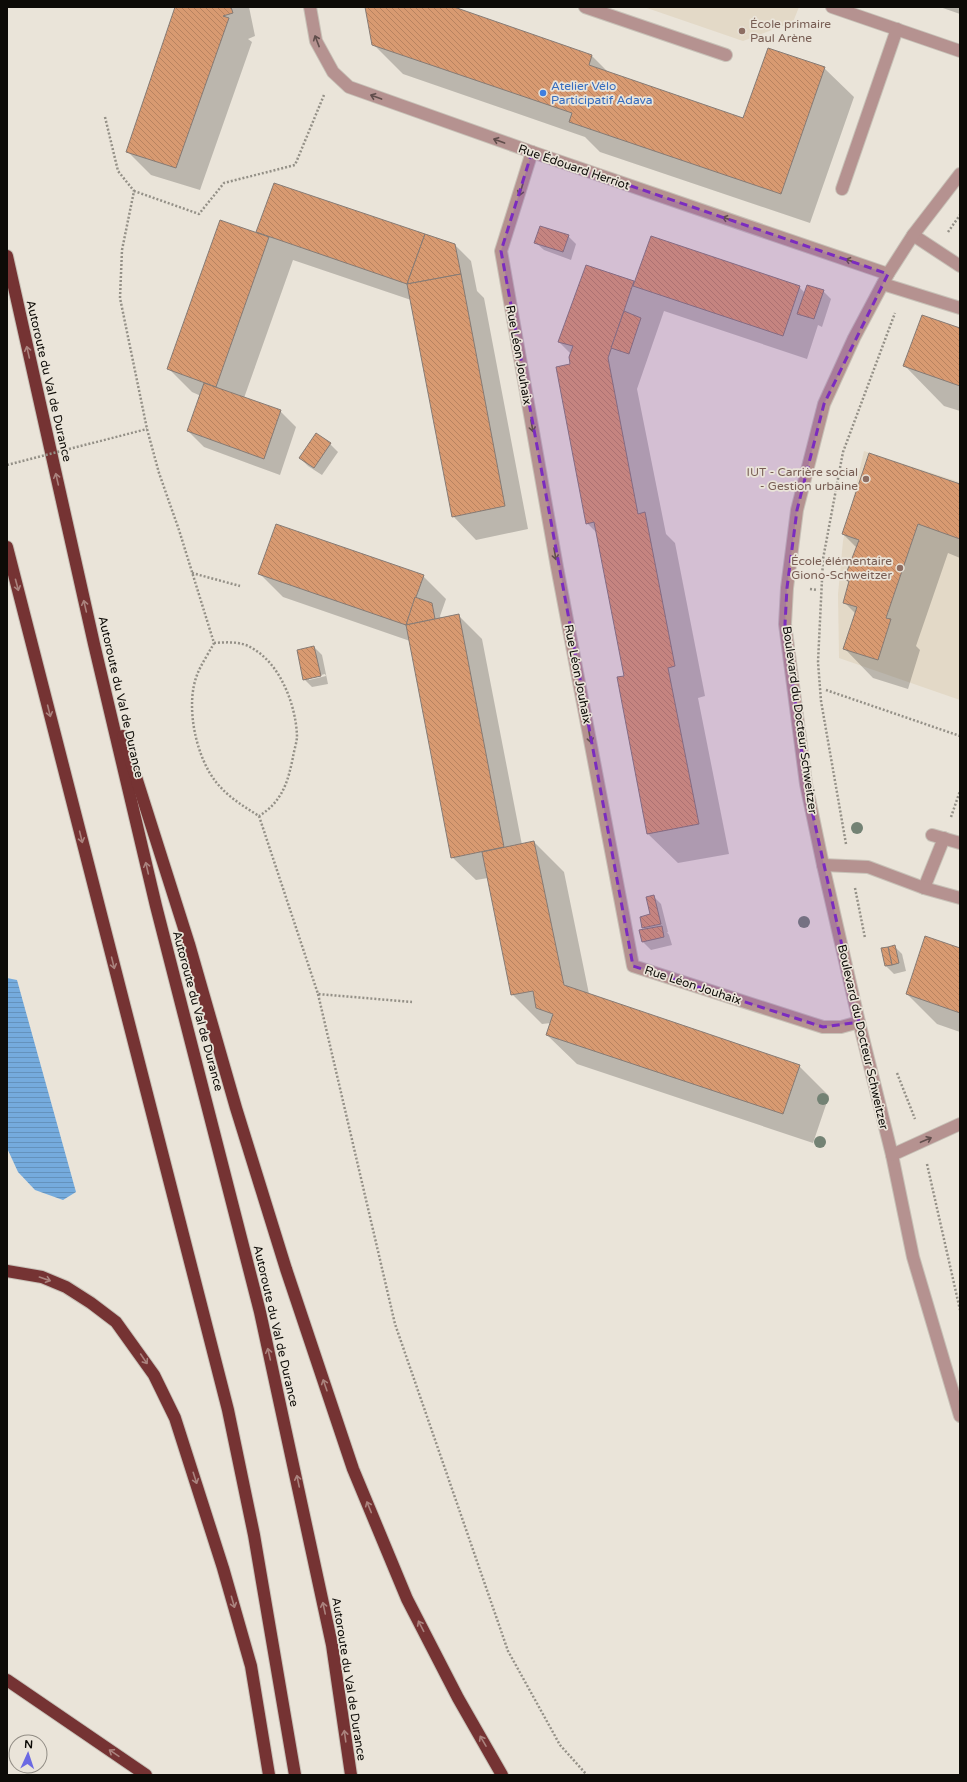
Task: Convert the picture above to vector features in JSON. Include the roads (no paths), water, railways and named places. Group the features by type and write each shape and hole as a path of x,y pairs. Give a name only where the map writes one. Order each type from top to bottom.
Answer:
{"highway":[{"name":"Autoroute du Val de Durance","path":"7,256 94,644 156,906 260,1312 332,1645 350,1775"},
{"path":"7,547 228,1410 254,1535 295,1775"},
{"path":"94,644 189,944 236,1108 281,1254 353,1469 407,1598 458,1698 502,1775"},
{"path":"7,1272 42,1277 66,1287 91,1303 116,1322 154,1375 175,1418 223,1568 251,1666 269,1775"},
{"path":"7,1680 146,1775"}],"street":[{"name":"Rue Édouard Herriot","path":"310,7 316,40 333,72 349,87 885,279 960,308"},
{"path":"585,7 726,55"},
{"path":"832,7 960,51"},
{"path":"842,189 897,29"},
{"name":"Rue Léon Jouhaix","path":"532,152 501,251 557,566 634,966 823,1027 841,1027 859,1022"},
{"name":"Boulevard du Docteur Schweitzer","path":"960,174 913,235 885,279 854,338 824,404 797,510 787,588 785,624 806,784 823,865 859,1022 892,1155 913,1257 960,1416"},
{"path":"913,235 960,266"},
{"path":"924,888 938,836 960,843"},
{"path":"823,865 868,867 924,888 960,898"},
{"path":"892,1155 960,1124"}],"water":[{"path":"7,978 17,980 76,1192 63,1200 35,1190 18,1172 7,1148"}],"place":[{"name":"École primaire Paul Arène","path":"742,31"},
{"name":"Atelier Vélo Participatif Adava","path":"543,93"},
{"name":"IUT - Carrière social - Gestion urbaine","path":"866,479"},
{"name":"École élémentaire Giono-Schweitzer","path":"900,568"}]}
